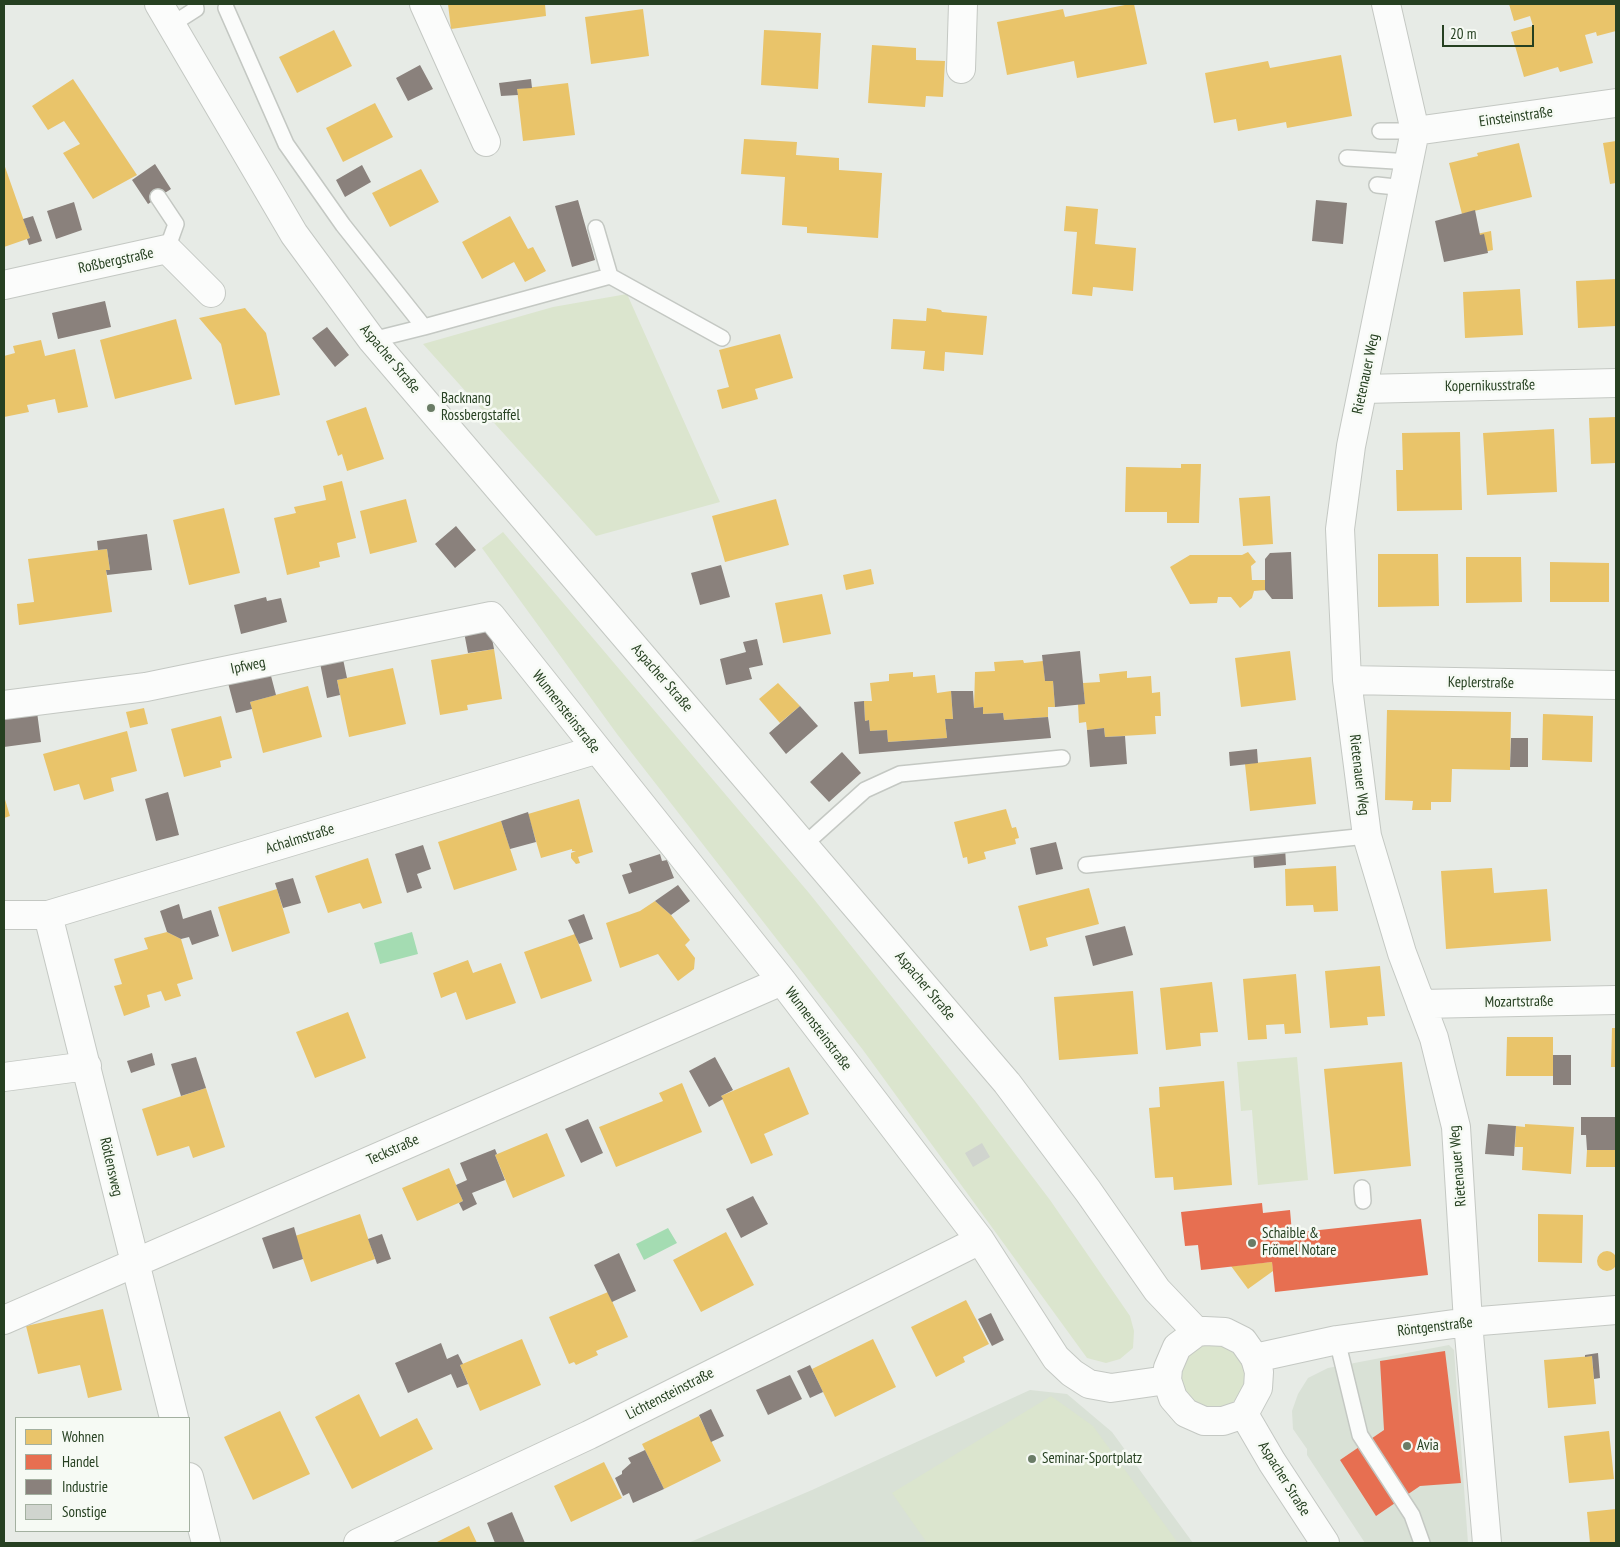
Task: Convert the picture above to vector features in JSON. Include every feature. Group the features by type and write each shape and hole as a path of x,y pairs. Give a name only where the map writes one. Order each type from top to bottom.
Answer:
{"street":[{"path":"424,4 486,142"},
{"path":"961,69 964,4"},
{"name":"Rietenauer Weg","path":"1386,4 1415,131 1350,446 1340,529 1347,680 1367,836 1402,953 1434,1038 1456,1127 1468,1322 1487,1543"},
{"name":"Aspacher Straße","path":"165,14 294,234 372,340 805,844 1007,1083 1088,1191 1157,1290 1197,1332"},
{"name":"Einsteinstraße","path":"1415,131 1616,103"},
{"name":"Roßbergstraße","path":"4,286 168,249 211,293"},
{"name":"Kopernikusstraße","path":"1363,389 1616,383"},
{"name":"Ipfweg","path":"4,705 146,687 490,616"},
{"name":"Wunnensteinstraße","path":"490,616 595,750 782,981 980,1240 1056,1358 1072,1373 1088,1384 1111,1388 1167,1380"},
{"name":"Keplerstraße","path":"1347,680 1616,685"},
{"name":"Achalmstraße","path":"4,915 48,915 595,750"},
{"name":"Rötlensweg","path":"48,915 174,1417"},
{"name":"Teckstraße","path":"4,1320 782,981"},
{"name":"Mozartstraße","path":"1421,1004 1616,1000"},
{"path":"4,1077 87,1066"},
{"name":"Lichtensteinstraße","path":"358,1543 589,1435 980,1240"},
{"name":"Röntgenstraße","path":"1256,1358 1337,1340 1468,1322 1616,1310"},
{"path":"1215,1331 1234,1335 1243,1341 1256,1358 1259,1372 1258,1388 1244,1414 1223,1421 1204,1421 1186,1413 1173,1398 1167,1380 1168,1368 1177,1347 1197,1332 1215,1331"},
{"name":"Aspacher Straße","path":"1244,1414 1272,1462 1325,1543"},
{"path":"190,1481 206,1543"}],"lane":[{"path":"165,14 196,9 195,4"},
{"path":"226,8 286,144 343,224 424,327"},
{"path":"1380,131 1415,131"},
{"path":"1347,158 1407,175"},
{"path":"1377,185 1407,175"},
{"path":"158,197 176,224 168,249"},
{"path":"596,228 610,276"},
{"path":"372,340 610,276 722,338"},
{"path":"805,844 865,790 900,774 1062,758"},
{"path":"1086,865 1367,836"},
{"path":"1337,1340 1360,1435 1412,1515 1422,1543"}],"shaded area":[{"path":"627,294 720,502 596,536 423,344 553,307"},
{"path":"503,532 809,893 975,1101 1050,1200 1130,1316 1134,1331 1133,1348 1120,1359 1106,1363 1087,1358 863,1050 617,734 482,548"},
{"path":"412,932 418,954 380,964 374,943"},
{"path":"1297,1057 1308,1180 1258,1185 1252,1110 1241,1111 1237,1062"},
{"path":"668,1228 677,1243 644,1260 636,1244"},
{"path":"1213,1343 1225,1346 1236,1353 1243,1364 1246,1376 1243,1388 1236,1399 1225,1406 1213,1409 1201,1406 1190,1399 1183,1388 1180,1376 1183,1364 1190,1353 1201,1346"},
{"path":"1449,1345 1454,1350 1468,1543 1365,1543 1307,1455 1307,1449 1293,1429 1292,1411 1298,1394 1308,1378 1328,1368"},
{"name":"Seminar-Sportplatz","path":"1030,1390 1067,1394 1112,1432 1193,1543 688,1543 812,1490"},
{"name":"Seminar-Sportplatz","path":"1051,1396 1093,1426 1178,1543 927,1543 892,1493"}],"building: Wohnen":[{"path":"448,4 545,4 546,16 451,29"},
{"path":"1134,4 1147,64 1077,78 1074,61 1007,75 997,22 1063,9 1065,17"},
{"path":"1509,4 1616,4 1616,31 1597,36 1596,32 1585,35 1593,63 1560,72 1558,67 1524,77 1511,32 1533,26 1530,16 1514,21"},
{"path":"643,9 649,56 591,64 585,17"},
{"path":"334,30 352,66 297,93 279,57"},
{"path":"764,30 821,33 818,89 761,85"},
{"path":"872,45 916,48 916,60 945,61 943,97 926,96 925,107 868,103"},
{"path":"1341,55 1352,116 1287,128 1286,122 1238,131 1236,119 1214,123 1205,73 1268,61 1270,68"},
{"path":"73,79 137,175 93,199 63,153 80,144 64,121 48,130 32,106"},
{"path":"568,83 575,135 523,141 517,89"},
{"path":"375,103 393,137 343,162 326,128"},
{"path":"744,139 797,142 796,155 839,158 839,170 882,173 878,238 807,233 807,227 782,225 785,177 741,174"},
{"path":"1616,141 1616,183 1610,184 1603,143"},
{"path":"1519,143 1532,197 1462,214 1449,163 1478,156 1477,153"},
{"path":"4,164 30,238 4,247"},
{"path":"421,169 439,202 390,227 372,193"},
{"path":"1066,206 1098,209 1095,244 1136,248 1133,291 1093,287 1092,296 1072,294 1077,232 1064,231"},
{"path":"510,216 528,249 533,247 546,271 525,282 514,262 482,279 462,242"},
{"path":"1491,231 1493,250 1471,255 1467,236"},
{"path":"1616,279 1616,326 1578,328 1576,281"},
{"path":"1520,289 1523,335 1465,338 1463,292"},
{"path":"245,308 266,333 280,395 235,405 221,344 199,318"},
{"path":"927,308 941,310 942,312 987,316 983,355 945,352 944,371 923,369 925,351 891,349 893,319 926,321"},
{"path":"176,319 192,379 115,399 100,340"},
{"path":"780,334 793,378 755,389 758,399 722,409 717,390 729,387 719,350"},
{"path":"41,340 45,356 75,349 88,407 58,413 55,399 27,405 29,412 4,417 4,356 15,353 13,346"},
{"path":"366,407 384,459 347,471 342,454 338,456 326,421"},
{"path":"1616,417 1616,463 1591,464 1589,418"},
{"path":"1554,429 1557,492 1487,495 1483,433"},
{"path":"1460,432 1462,510 1397,511 1396,470 1403,470 1402,433"},
{"path":"1181,464 1201,464 1199,523 1167,523 1167,512 1125,512 1126,467 1181,468"},
{"path":"342,481 356,538 337,543 340,557 319,562 320,567 287,575 274,518 296,513 294,507 326,500 323,486"},
{"path":"1270,496 1273,544 1243,546 1239,498"},
{"path":"406,499 417,542 370,554 360,511"},
{"path":"776,499 789,545 725,562 712,516"},
{"path":"224,508 240,573 189,585 173,520"},
{"path":"107,549 110,570 106,570 112,612 19,625 17,604 34,602 28,559"},
{"path":"1248,552 1256,562 1251,566 1252,580 1265,580 1265,590 1254,591 1252,598 1240,608 1231,597 1218,597 1217,603 1190,604 1170,567 1190,555 1242,555"},
{"path":"1378,554 1438,554 1439,606 1378,607"},
{"path":"1466,557 1521,557 1522,602 1466,603"},
{"path":"1550,562 1609,563 1609,602 1550,602"},
{"path":"871,569 874,584 846,590 843,575"},
{"path":"822,594 831,634 783,643 775,603"},
{"path":"494,649 502,699 467,705 468,710 440,715 431,660"},
{"path":"1290,651 1296,700 1241,707 1235,658"},
{"path":"1023,660 1024,663 1043,661 1045,681 1053,681 1055,707 1048,707 1048,717 1004,720 1003,713 983,714 983,707 974,708 975,672 995,671 994,662"},
{"path":"393,668 406,724 349,737 337,680"},
{"path":"1127,671 1127,678 1151,676 1152,693 1160,692 1161,716 1155,716 1156,734 1105,737 1104,728 1087,730 1086,722 1079,723 1078,704 1085,704 1083,683 1100,682 1099,674"},
{"path":"913,672 913,677 935,675 937,693 951,691 953,719 945,719 947,738 888,742 887,730 870,731 869,720 865,721 864,701 872,701 870,683 889,681 889,674"},
{"path":"778,683 800,706 780,723 759,699"},
{"path":"308,686 322,737 263,753 250,702"},
{"path":"144,708 148,724 130,728 126,712"},
{"path":"1387,710 1511,712 1510,770 1452,769 1451,802 1431,802 1431,810 1412,810 1413,801 1385,800"},
{"path":"1543,714 1593,716 1592,762 1542,760"},
{"path":"221,716 232,758 220,761 221,767 184,777 171,729"},
{"path":"127,731 137,771 111,778 114,791 84,800 79,784 54,791 43,754"},
{"path":"1311,757 1316,804 1250,811 1245,764"},
{"path":"4,796 10,816 4,818"},
{"path":"579,799 593,852 578,857 580,863 576,864 571,858 571,853 576,851 572,851 572,849 541,858 528,814"},
{"path":"1006,809 1012,828 1016,827 1019,838 1015,839 1016,844 984,852 986,859 968,864 967,857 963,858 954,822"},
{"path":"501,821 517,870 454,890 438,842"},
{"path":"368,858 382,903 363,909 360,903 328,913 315,876"},
{"path":"1336,866 1338,911 1314,912 1313,905 1286,906 1285,869"},
{"path":"1492,868 1494,893 1547,889 1551,941 1446,949 1441,871"},
{"path":"1089,888 1099,924 1046,938 1048,946 1030,951 1018,906"},
{"path":"277,889 290,933 232,952 218,907"},
{"path":"655,901 671,915 690,940 685,945 695,958 694,969 678,981 658,954 620,968 606,923 640,911"},
{"path":"167,932 181,939 193,979 177,984 181,996 165,1001 161,991 147,995 150,1007 124,1016 114,986 122,984 114,959 148,949 144,938"},
{"path":"575,934 592,981 541,999 524,952"},
{"path":"468,960 473,973 501,963 516,1003 466,1020 456,992 441,998 433,973"},
{"path":"1380,966 1385,1016 1367,1017 1368,1025 1330,1028 1325,971"},
{"path":"1296,974 1301,1033 1285,1034 1284,1024 1266,1025 1267,1039 1248,1040 1243,979"},
{"path":"1212,982 1218,1032 1200,1033 1201,1046 1166,1050 1160,988"},
{"path":"1133,991 1138,1054 1059,1060 1054,997"},
{"path":"348,1012 366,1058 315,1078 296,1032"},
{"path":"1612,1028 1616,1028 1616,1067 1611,1067"},
{"path":"1507,1037 1553,1037 1553,1076 1506,1076"},
{"path":"1402,1062 1411,1166 1334,1174 1324,1069"},
{"path":"789,1067 809,1114 764,1134 773,1155 751,1164 721,1096"},
{"path":"1224,1081 1232,1185 1174,1190 1173,1177 1155,1178 1149,1108 1160,1107 1159,1087"},
{"path":"682,1083 702,1132 616,1167 599,1127 663,1101 659,1093"},
{"path":"206,1088 225,1147 193,1158 189,1146 157,1156 142,1109"},
{"path":"1525,1124 1574,1127 1571,1174 1522,1170 1523,1147 1515,1147 1516,1126 1525,1127"},
{"path":"547,1133 565,1176 513,1198 495,1155"},
{"path":"1587,1150 1616,1150 1616,1167 1586,1167"},
{"path":"449,1168 463,1201 417,1221 402,1188"},
{"path":"360,1214 375,1259 311,1282 295,1236"},
{"path":"1538,1214 1583,1215 1582,1263 1538,1262"},
{"path":"726,1232 754,1285 701,1312 673,1260"},
{"path":"1607,1251 1614,1254 1617,1261 1614,1268 1607,1271 1600,1268 1597,1261 1600,1254"},
{"path":"1272,1262 1273,1271 1248,1289 1231,1266"},
{"path":"608,1292 628,1337 596,1351 598,1355 576,1365 574,1362 569,1364 549,1317"},
{"path":"966,1300 989,1344 963,1357 965,1362 936,1377 911,1327"},
{"path":"103,1309 122,1390 88,1398 80,1365 38,1374 26,1326"},
{"path":"522,1339 541,1385 480,1411 460,1365"},
{"path":"873,1339 896,1387 835,1417 812,1369"},
{"path":"1592,1356 1596,1404 1548,1408 1544,1360"},
{"path":"359,1394 380,1437 417,1418 433,1449 352,1489 315,1417"},
{"path":"280,1411 310,1474 253,1500 224,1437"},
{"path":"699,1416 721,1461 664,1489 642,1444"},
{"path":"1609,1431 1614,1479 1569,1483 1564,1436"},
{"path":"604,1462 622,1498 571,1522 554,1486"},
{"path":"1616,1509 1616,1543 1590,1543 1587,1512"},
{"path":"469,1526 477,1543 435,1543"}],"building: Handel":[{"path":"1262,1203 1263,1213 1290,1210 1292,1233 1421,1219 1428,1275 1275,1292 1272,1262 1201,1270 1198,1245 1185,1246 1181,1212"},
{"path":"1445,1351 1461,1483 1420,1486 1376,1516 1340,1460 1384,1430 1380,1361"}],"building: Industrie":[{"path":"420,65 433,89 408,101 396,78"},
{"path":"531,79 532,88 517,89 518,95 501,96 499,83"},
{"path":"155,164 171,189 148,204 132,180"},
{"path":"362,165 371,182 345,197 336,180"},
{"path":"578,200 595,260 572,267 555,206"},
{"path":"1316,200 1347,203 1343,244 1312,241"},
{"path":"74,202 82,230 56,239 47,211"},
{"path":"1475,210 1480,235 1484,234 1488,253 1444,262 1435,221"},
{"path":"33,216 42,241 29,245 27,239 30,238 23,219"},
{"path":"105,301 111,327 58,339 52,313"},
{"path":"327,327 349,355 335,367 312,338"},
{"path":"456,526 476,550 455,568 435,544"},
{"path":"147,534 152,570 107,575 106,570 110,570 107,549 98,550 97,541"},
{"path":"1291,552 1293,599 1272,599 1265,590 1265,559 1270,553"},
{"path":"721,565 730,597 700,605 691,573"},
{"path":"266,597 267,601 281,598 287,622 241,634 234,605"},
{"path":"490,628 494,649 468,653 464,632"},
{"path":"757,639 763,665 749,668 752,679 726,685 720,659 746,652 743,642"},
{"path":"1080,651 1085,704 1055,707 1053,681 1045,681 1042,655"},
{"path":"343,659 347,678 337,680 340,695 327,698 320,663"},
{"path":"270,672 276,695 250,702 252,709 236,713 228,683"},
{"path":"951,691 973,691 974,708 983,707 983,714 1003,713 1004,720 1048,717 1051,738 859,754 854,702 864,701 865,721 869,720 870,731 887,730 888,742 947,738 945,719 953,719"},
{"path":"800,706 818,726 786,754 769,733"},
{"path":"37,712 41,742 4,747 4,716"},
{"path":"1104,728 1105,737 1125,736 1127,764 1090,767 1087,730"},
{"path":"1511,738 1528,738 1528,767 1510,767"},
{"path":"1257,749 1258,763 1230,766 1229,752"},
{"path":"842,752 861,773 829,802 810,782"},
{"path":"168,792 179,835 156,841 145,799"},
{"path":"528,812 536,842 510,849 501,821"},
{"path":"1056,842 1063,869 1036,875 1030,848"},
{"path":"423,845 431,869 417,874 422,888 407,893 395,854"},
{"path":"1285,847 1286,865 1254,868 1253,849"},
{"path":"660,854 662,861 667,860 674,878 629,894 622,875 632,872 629,864"},
{"path":"293,878 301,903 283,908 275,883"},
{"path":"678,885 690,901 671,915 655,901"},
{"path":"179,904 183,919 211,910 219,936 192,945 189,937 181,939 167,932 160,911"},
{"path":"584,914 593,939 579,944 568,920"},
{"path":"1125,926 1133,955 1093,966 1085,936"},
{"path":"152,1053 155,1065 131,1073 127,1061"},
{"path":"1553,1055 1571,1055 1571,1085 1553,1085"},
{"path":"196,1057 206,1088 181,1096 171,1064"},
{"path":"715,1057 733,1090 721,1096 723,1099 709,1107 689,1071"},
{"path":"1581,1117 1616,1117 1616,1150 1587,1150 1586,1135 1581,1135"},
{"path":"588,1119 603,1153 581,1163 565,1129"},
{"path":"1488,1124 1516,1126 1514,1156 1485,1154"},
{"path":"495,1149 497,1154 495,1155 505,1180 472,1193 477,1204 463,1211 459,1203 463,1201 456,1185 467,1180 460,1163"},
{"path":"753,1196 768,1224 741,1238 726,1209"},
{"path":"294,1227 303,1259 273,1269 262,1238"},
{"path":"382,1234 391,1259 377,1264 368,1239"},
{"path":"619,1253 636,1291 612,1302 594,1265"},
{"path":"991,1313 1004,1340 992,1346 978,1319"},
{"path":"441,1343 447,1359 458,1354 463,1364 460,1365 468,1384 457,1388 451,1374 408,1393 395,1363"},
{"path":"1598,1353 1600,1378 1594,1379 1592,1356 1585,1357 1585,1355"},
{"path":"810,1365 823,1392 810,1398 797,1371"},
{"path":"790,1375 802,1399 768,1415 756,1390"},
{"path":"711,1409 724,1436 711,1442 699,1415"},
{"path":"645,1450 664,1489 633,1503 629,1493 623,1496 615,1478 622,1474 622,1471 631,1463 628,1458"},
{"path":"512,1512 525,1543 495,1543 487,1523"}],"building: Sonstige":[{"path":"982,1143 990,1157 973,1167 965,1153"}],"place":[{"name":"Backnang Rossbergstaffel","path":"431,408"},
{"name":"Schaible & Frömel Notare","path":"1252,1243"},
{"name":"Avia","path":"1407,1446"},
{"name":"Seminar-Sportplatz","path":"1032,1459"}]}
